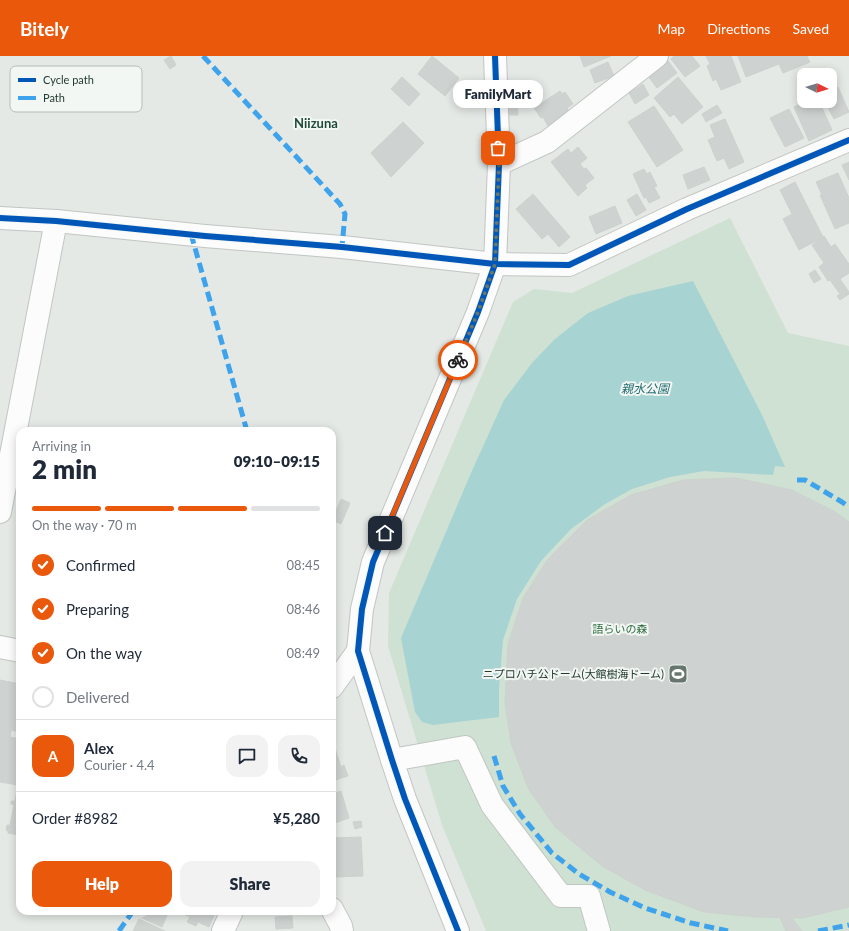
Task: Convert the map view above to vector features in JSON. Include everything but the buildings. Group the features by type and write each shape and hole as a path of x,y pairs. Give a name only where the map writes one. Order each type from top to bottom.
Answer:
{"street":[{"path":"458,931 405,799 358,651 362,609 373,562 478,312 495,264 499,164 495,56"},
{"path":"499,164 547,142 656,56"},
{"path":"0,218 56,221 205,236 342,247 495,264 569,265 687,209 849,140"},
{"path":"16,427 56,221"},
{"path":"0,512 16,429"},
{"path":"0,647 16,650"},
{"path":"336,681 358,651"},
{"path":"392,760 465,747 492,806 561,896 589,896 599,931"},
{"path":"223,931 230,915"},
{"path":"335,915 342,931"}],"green space":[{"name":"語らいの森","path":"730,218 788,333 849,346 849,931 486,931 442,825 388,646 389,593 513,302 534,289 572,293"}],"water":[{"name":"親水公園","path":"693,281 762,415 785,467 775,466 773,475 704,471 670,477 632,489 605,504 571,529 541,561 517,599 503,640 499,688 499,717 433,725 422,722 415,712 401,638 471,473 504,400 532,363 555,339 588,313 628,296"}],"marked path":[{"path":"203,56 340,204 345,214 342,247"},
{"path":"191,234 246,427"},
{"path":"797,480 805,480 849,507"},
{"path":"494,756 503,786 520,814 552,853 579,874 610,892 645,908 691,923 728,931"},
{"path":"119,931 130,915"},
{"path":"818,931 849,925"}],"cycle path":[{"path":"458,931 405,799 358,651 362,609 373,562 478,312 495,264 499,164 495,56"},
{"path":"0,218 56,221 205,236 342,247 495,264 569,265 687,209 849,140"}],"way so far":[{"path":"458,360 478,312 495,264 499,164 498,148"}],"place":[{"name":"FamilyMart","path":"498,148"},
{"name":"ニプロハチ公ドーム(大館樹海ドーム)","path":"678,674"}],"district":[{"name":"Niizuna","path":"316,123"}],"route":[{"path":"385,533 458,360"}]}
